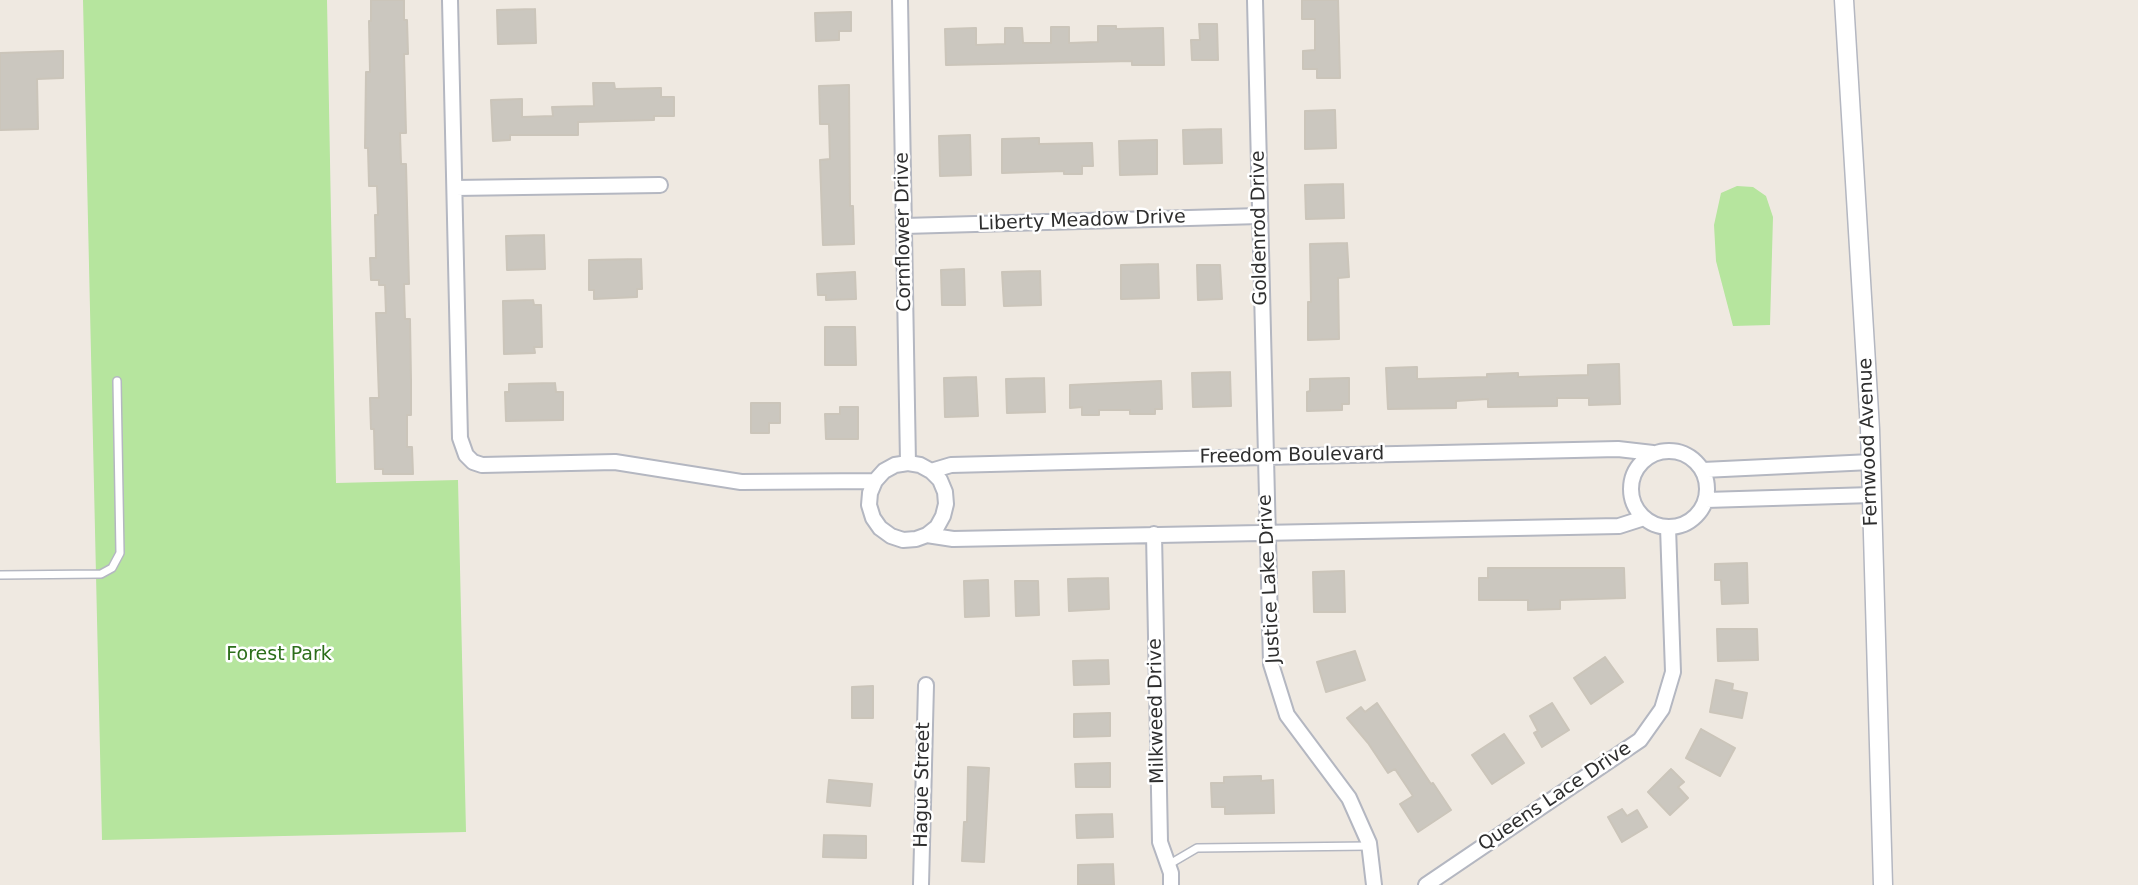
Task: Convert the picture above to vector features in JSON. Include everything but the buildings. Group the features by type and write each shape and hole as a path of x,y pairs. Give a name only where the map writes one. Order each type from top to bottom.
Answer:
{"street":[{"path":"450,0 460,438 466,455 473,462 482,465 615,462 741,482 875,481"},
{"name":"Cornflower Drive","path":"900,0 908,463"},
{"name":"Goldenrod Drive","path":"1255,0 1264,457"},
{"name":"Fernwood Avenue","path":"1844,0 1871,462 1883,885"},
{"path":"455,188 660,185"},
{"name":"Liberty Meadow Drive","path":"904,226 1260,216"},
{"name":"Freedom Boulevard","path":"931,471 951,465 1264,457 1618,449 1653,453"},
{"path":"1679,451 1690,456 1703,470 1708,488 1706,500 1701,511 1692,520 1681,526 1656,525 1636,509 1631,496 1631,483 1635,471 1653,453 1679,451"},
{"name":"Justice Lake Drive","path":"1264,457 1271,664 1287,715 1349,798 1369,846 1374,885"},
{"path":"1703,470 1871,462"},
{"path":"895,465 920,465 931,471 940,480 945,492 946,504 937,527 927,535 903,540 880,528 869,505 875,481 884,471 895,465"},
{"path":"1706,500 1872,495"},
{"path":"927,535 953,538 1619,526 1644,518"},
{"name":"Queens Lace Drive","path":"1426,885 1640,740 1662,709 1673,672 1668,527"},
{"name":"Milkweed Drive","path":"1154,534 1160,842 1171,885"},
{"name":"Hague Street","path":"921,885 926,685"}],"lane":[{"path":"0,575 101,574 112,568 120,553 117,380"},
{"path":"1168,865 1197,848 1369,846"}],"green space":[{"name":"Forest Park","path":"83,0 327,0 336,483 458,480 466,832 102,840"},
{"path":"1737,186 1753,187 1766,196 1773,217 1770,325 1733,326 1716,261 1714,225 1721,193"}]}
